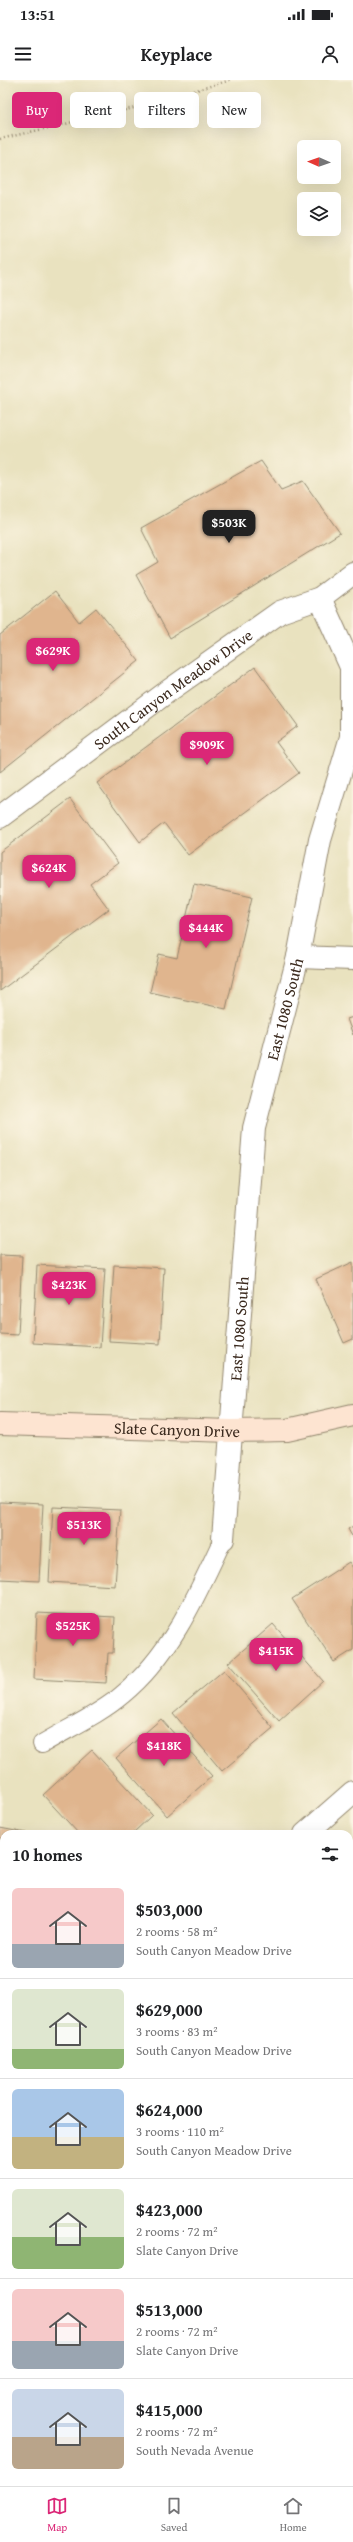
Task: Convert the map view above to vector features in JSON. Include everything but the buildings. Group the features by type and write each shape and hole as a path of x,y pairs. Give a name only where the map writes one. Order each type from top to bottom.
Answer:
{"street":[{"name":"South Canyon Meadow Drive","path":"0,817 167,692 280,612 320,598 353,573"},
{"name":"East 1080 South","path":"223,1538 232,1431 244,1234 254,1128 298,957 320,840 351,737 351,667 320,598"},
{"path":"298,957 353,959"},
{"name":"Slate Canyon Drive","path":"0,1424 232,1431 287,1430 353,1415"},
{"path":"310,1830 353,1792"}],"lane":[{"path":"42,1744 121,1696 149,1670 188,1613 223,1538"}],"path":[{"path":"0,139 134,108 230,80"}]}
